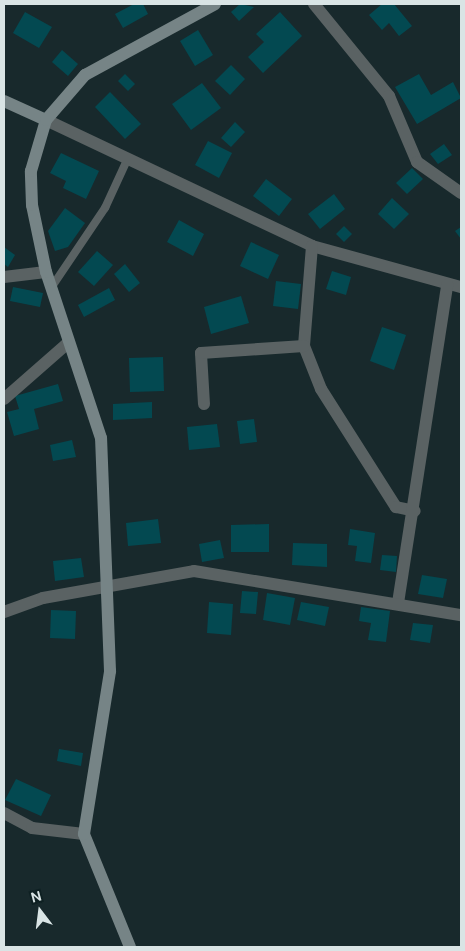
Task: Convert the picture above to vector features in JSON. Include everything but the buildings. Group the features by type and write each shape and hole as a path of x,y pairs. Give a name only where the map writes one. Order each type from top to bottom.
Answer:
{"street":[{"path":"130,947 84,834 110,671 101,438 46,272 32,205 31,171 46,120 85,75 215,4"},
{"path":"314,4 389,96 417,162 461,193"},
{"path":"4,100 312,246 447,285 461,287"},
{"path":"312,246 304,346 321,389 396,507 416,511"},
{"path":"4,277 46,272"},
{"path":"398,603 416,511 447,285"},
{"path":"4,399 69,342"},
{"path":"204,404 201,353 304,346"},
{"path":"4,612 28,602 194,571 398,603 461,615"},
{"path":"4,814 32,828 84,834"}],"lane":[{"path":"51,288 106,208 128,158"}]}
